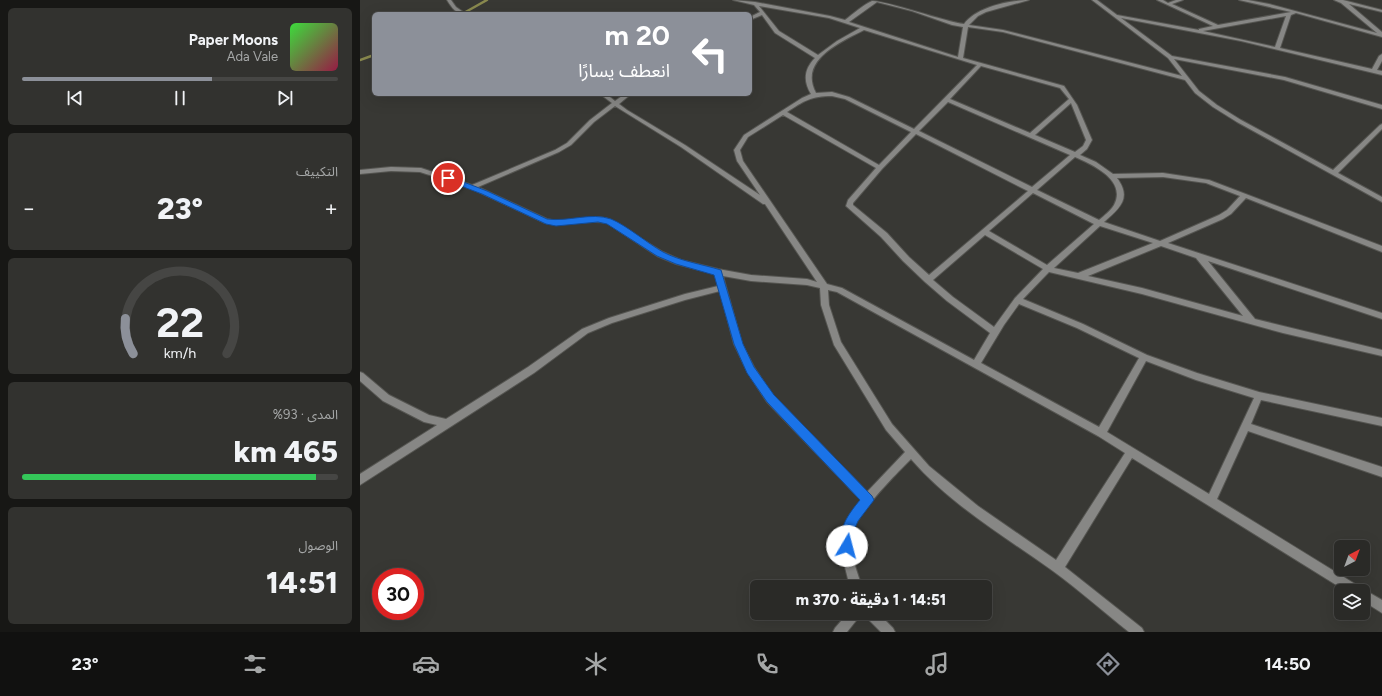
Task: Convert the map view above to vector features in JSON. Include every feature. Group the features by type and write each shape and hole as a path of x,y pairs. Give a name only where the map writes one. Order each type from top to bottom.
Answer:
{"street":[{"path":"449,0 454,8 461,12"},
{"path":"735,0 830,17 980,65 1056,84 1066,90 1080,117 1089,140 1087,146 1082,151 1074,154 928,280"},
{"path":"845,22 876,0 914,10 965,27 1004,32 1186,79"},
{"path":"993,8 998,0"},
{"path":"960,59 965,27 973,16 993,8 1027,0"},
{"path":"1094,0 1170,57 1177,64 1186,79 1197,92 1221,110 1382,200"},
{"path":"1159,0 1218,27"},
{"path":"1168,4 1181,0"},
{"path":"1241,0 1259,3 1382,35"},
{"path":"1336,0 1382,11"},
{"path":"1343,1 1382,35"},
{"path":"755,3 777,32 818,57"},
{"path":"752,18 762,13"},
{"path":"1196,31 1296,13"},
{"path":"1277,48 1289,14"},
{"path":"1115,15 1277,48 1382,73"},
{"path":"814,95 808,77 809,69 818,57 845,38 864,28"},
{"path":"1374,71 1382,56"},
{"path":"1170,57 1285,78 1382,107"},
{"path":"980,65 880,168 850,202 849,206 884,235 894,248 950,299 995,332"},
{"path":"1138,632 1058,568 974,510 926,469 889,427 837,343 825,305 824,286 740,161 737,150 746,136 783,112 814,95 832,94 847,98 1100,223 1382,316"},
{"path":"605,96 625,112 683,146 770,206"},
{"path":"472,187 557,151 569,144 592,121 625,96"},
{"path":"946,99 1094,163 1112,176 1119,186 1121,195 1116,207 1048,269 1018,300 995,332 976,364"},
{"path":"1031,136 1070,100"},
{"path":"783,112 880,168"},
{"path":"1334,174 1382,126"},
{"path":"360,172 391,169 421,170 472,187 546,222 556,223 598,219 609,222 660,254 679,262 718,272 751,278 807,282 839,290 856,298 884,316 976,364 1101,433 1345,584"},
{"path":"1112,176 1163,176 1192,178 1223,186 1382,249"},
{"path":"1079,276 1163,243 1221,217 1230,212 1245,195"},
{"path":"985,232 1048,269 1382,353"},
{"path":"1198,255 1252,321"},
{"path":"718,272 738,344 751,370 770,399 868,500"},
{"path":"360,480 531,370 585,331 609,321 685,297 722,288"},
{"path":"1018,300 1080,326 1144,357 1196,376 1258,396 1382,422"},
{"path":"1101,433 1144,357"},
{"path":"360,376 386,398 427,419 448,424"},
{"path":"1211,501 1258,396"},
{"path":"1245,426 1382,472"},
{"path":"1058,568 1131,451"},
{"path":"854,580 848,557 846,535 853,517 911,452"},
{"path":"1370,600 1382,607"},
{"path":"839,632 849,620"},
{"path":"877,620 889,632"}],"waterway":[{"path":"466,12 487,0"},
{"path":"360,60 372,56"}],"route":[{"path":"448,178 497,198 546,222 556,223 598,219 609,222 660,254 679,262 718,272 738,344 751,370 770,399 868,500 853,517 846,535 847,546"}]}
